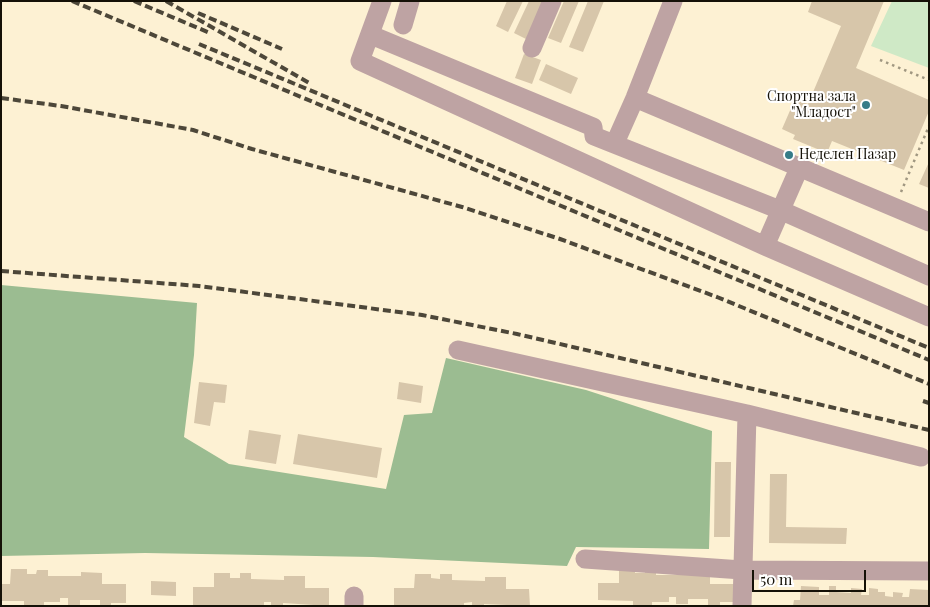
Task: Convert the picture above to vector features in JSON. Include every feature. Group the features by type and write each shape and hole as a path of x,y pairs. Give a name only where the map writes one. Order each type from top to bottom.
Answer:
{"lane":[{"path":"382,1 360,61 765,246 929,317"},
{"path":"404,25 410,1"},
{"path":"532,48 552,1"},
{"path":"615,143 673,1"},
{"path":"371,35 593,127 594,136 780,210 929,276"},
{"path":"635,98 929,222"},
{"path":"765,246 800,166"},
{"path":"458,350 747,414 922,457"},
{"path":"742,606 747,414"},
{"path":"585,559 742,570 929,572"}],"path":[{"path":"880,60 929,80"},
{"path":"894,207 929,126"}],"green space":[{"path":"892,1 929,1 929,68 871,46"},
{"path":"1,285 197,303 194,355 184,437 229,464 386,489 404,415 432,413 446,358 586,390 712,431 709,549 576,547 567,566 373,557 145,553 1,556"}],"building":[{"path":"507,1 523,1 508,32 496,26"},
{"path":"529,1 543,1 526,39 514,33"},
{"path":"564,1 579,1 561,43 548,38"},
{"path":"588,1 604,1 583,52 569,47"},
{"path":"812,1 884,1 856,68 929,100 929,111 904,170 832,141 827,153 793,139 795,135 782,129 795,99 808,104 841,26 808,12"},
{"path":"524,54 541,60 532,84 515,78"},
{"path":"546,64 578,78 571,94 539,80"},
{"path":"929,162 929,188 919,184"},
{"path":"199,382 227,385 225,403 214,402 210,426 194,423"},
{"path":"399,382 423,386 421,403 397,399"},
{"path":"249,430 281,435 276,464 245,459"},
{"path":"298,434 382,448 377,478 293,464"},
{"path":"715,462 731,462 730,537 714,537"},
{"path":"770,474 787,474 786,527 847,528 846,544 769,543"},
{"path":"11,569 27,569 27,574 36,574 37,570 48,570 48,576 81,576 81,572 102,573 102,584 126,584 126,603 111,603 111,606 100,606 100,600 80,600 80,605 68,605 68,598 60,598 60,602 44,602 44,606 24,606 24,601 1,601 1,584 10,584"},
{"path":"619,569 635,569 635,573 645,573 645,569 656,569 656,575 689,575 710,572 710,584 734,584 734,602 720,602 720,606 708,606 708,599 688,599 688,604 676,604 676,597 669,597 669,602 652,602 652,606 633,606 633,601 598,600 598,583 619,583"},
{"path":"214,573 230,573 230,578 240,578 240,573 251,573 251,579 284,580 284,576 305,576 305,588 329,588 329,606 283,603 283,606 271,606 271,602 264,602 264,606 193,605 193,587 214,587"},
{"path":"415,574 431,574 431,578 440,579 440,574 452,574 452,580 485,581 485,577 506,577 506,589 529,589 530,606 484,604 484,606 472,606 472,602 464,603 464,606 394,606 394,588 414,588"},
{"path":"151,581 176,582 176,596 151,595"},
{"path":"801,586 819,587 819,595 829,595 829,586 836,586 836,592 851,593 851,588 862,589 861,595 869,595 869,588 878,589 878,592 885,592 885,596 893,597 893,592 903,593 902,597 909,597 910,589 929,590 929,606 793,606 794,600 800,600"}],"railway":[{"path":"72,1 929,360"},
{"path":"134,1 210,33"},
{"path":"166,1 311,84"},
{"path":"198,13 282,49"},
{"path":"199,44 929,348"},
{"path":"1,98 61,106 193,130 252,149 462,207 560,239 717,297 929,384"},
{"path":"1,271 199,286 422,315 517,334 929,430"},
{"path":"923,401 929,403"}],"place":[{"name":"Спортна зала \"Младост\"","path":"866,105"},
{"name":"Неделен Пазар","path":"789,155"}]}
